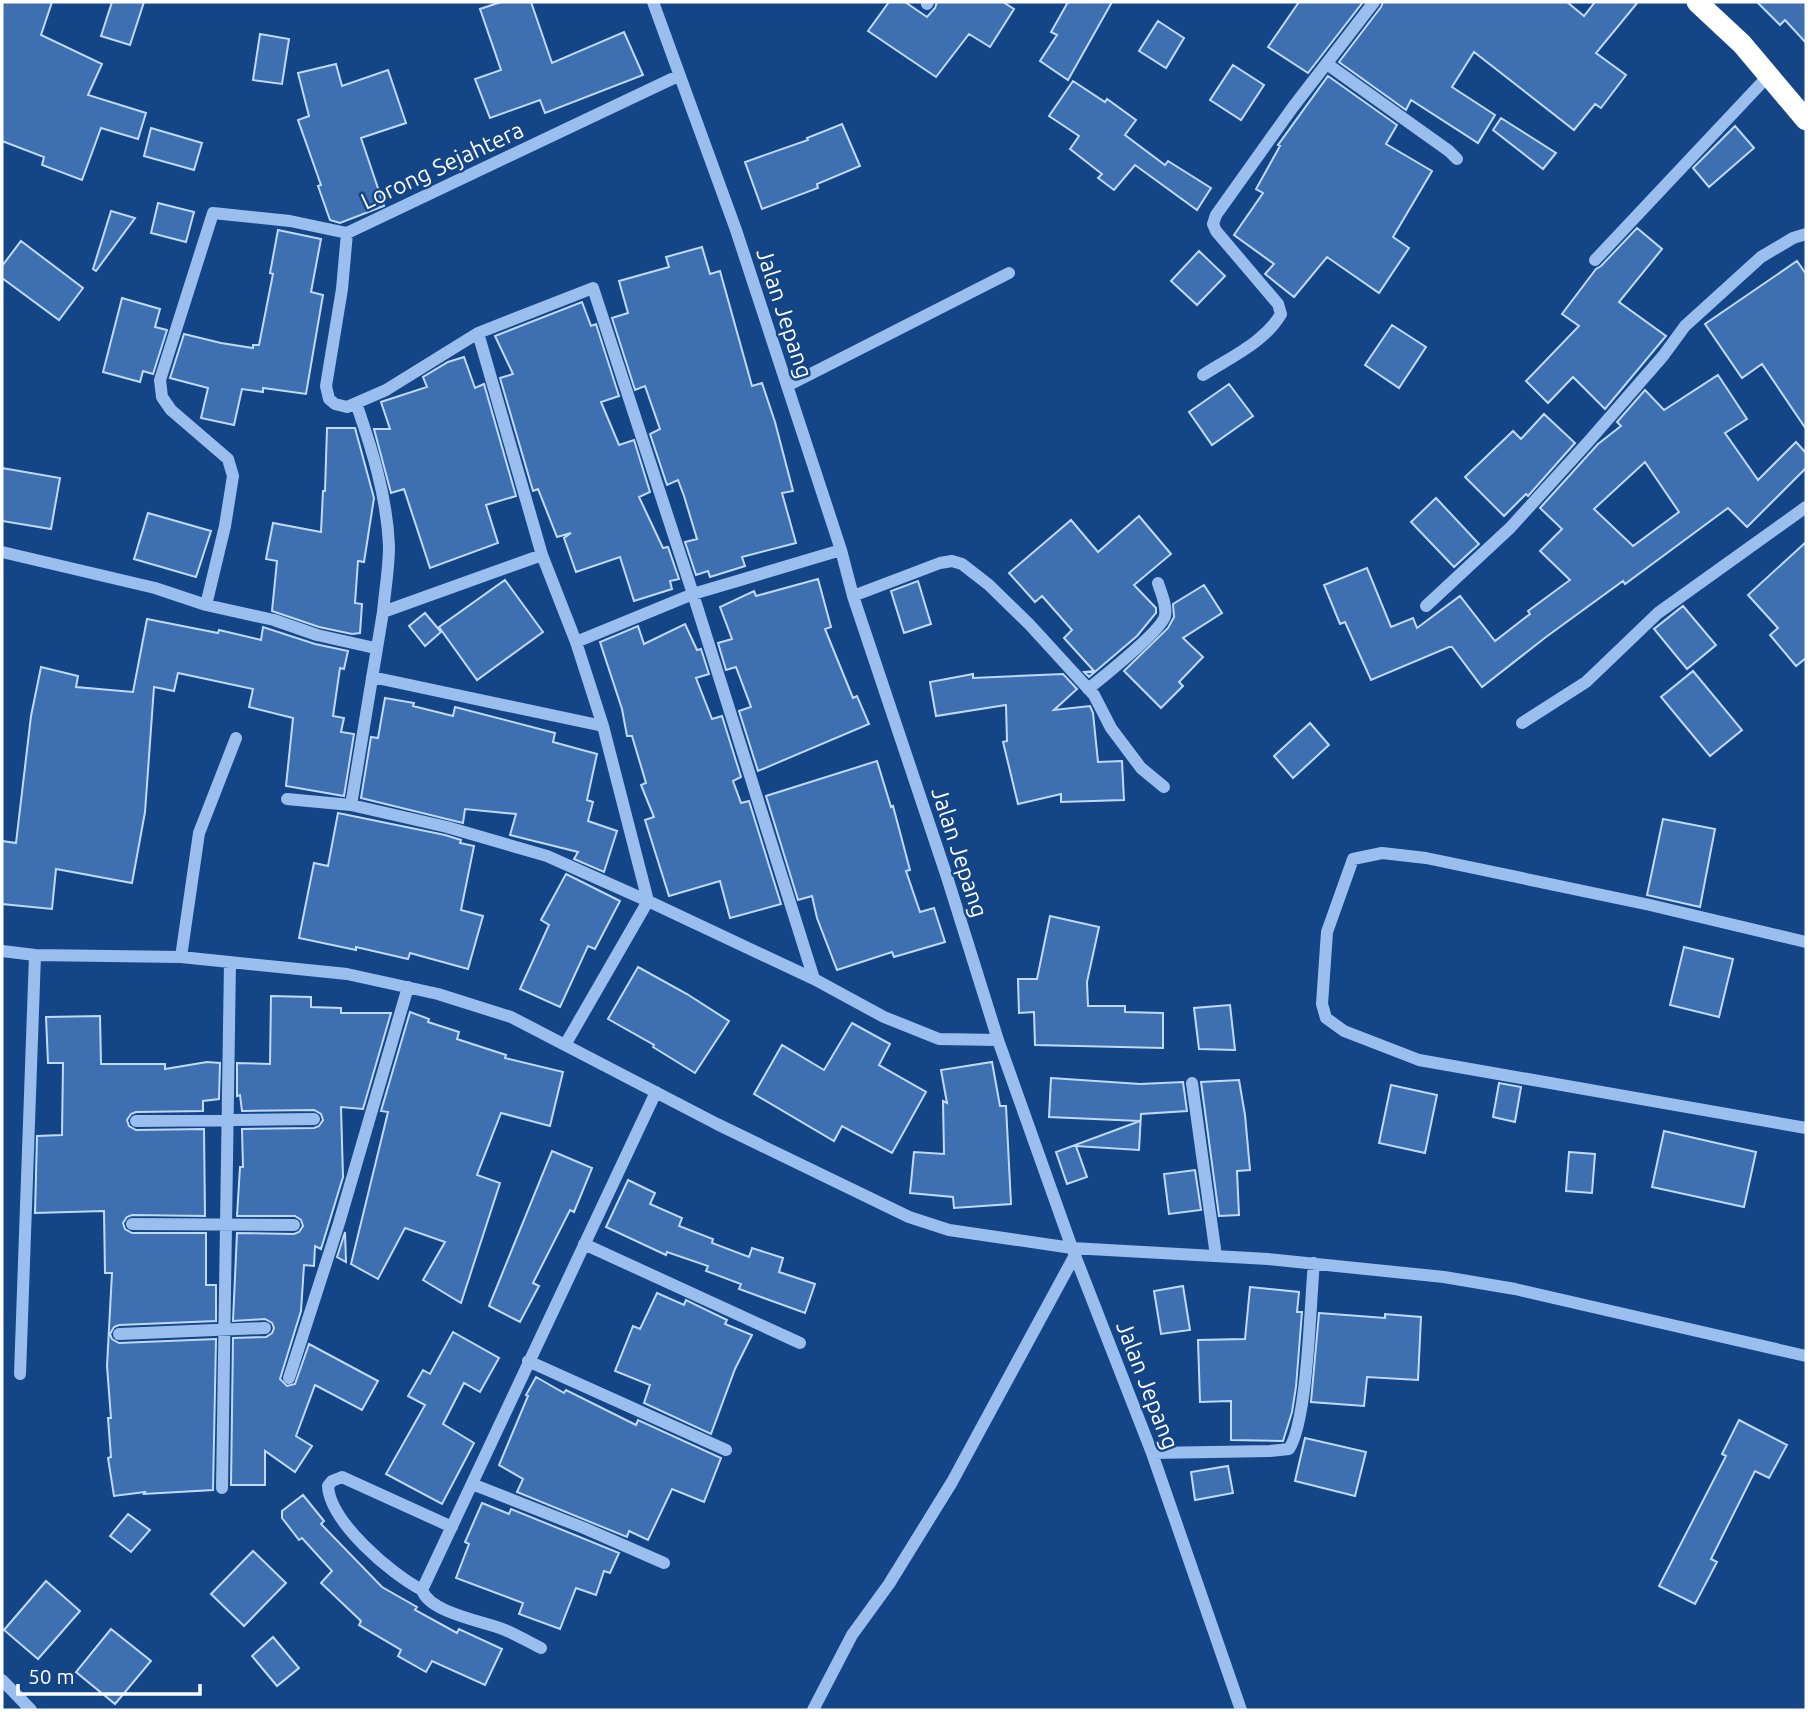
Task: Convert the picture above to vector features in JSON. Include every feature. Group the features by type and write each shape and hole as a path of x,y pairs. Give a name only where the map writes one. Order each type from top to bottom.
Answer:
{"highway":[{"path":"1697,2 1742,44 1806,120"}],"street":[{"name":"Jalan Jepang","path":"653,2 736,230 998,1040 1073,1252 1152,1453 1241,1710"},
{"path":"1203,375 1258,339 1281,314 1278,304 1216,231 1213,223 1216,215 1374,2"},
{"path":"1326,64 1457,159"},
{"path":"1595,260 1769,75"},
{"name":"Lorong Sejahtera","path":"206,605 225,526 233,476 228,459 171,410 162,397 160,380 212,213 290,221 347,233 678,76"},
{"path":"347,233 342,289 326,386 329,399 335,404 347,407 386,390 478,333 593,288 814,979"},
{"path":"1426,606 1510,528 1695,317 1761,257 1793,238 1806,234"},
{"path":"787,386 1009,273"},
{"path":"478,333 542,555 576,642 603,726 648,901 565,1045"},
{"path":"351,805 383,611 389,549 386,510 368,436 356,403"},
{"path":"1522,723 1586,682 1658,613 1806,507"},
{"path":"576,642 693,594 841,550"},
{"path":"2,552 155,589 206,605 274,620 317,635 375,648"},
{"path":"383,611 542,555"},
{"path":"853,596 940,563 952,561 962,564 989,585 1029,624 1088,689 1141,768 1164,787"},
{"path":"1088,689 1163,620 1164,602 1157,583"},
{"path":"372,677 603,726"},
{"path":"181,957 199,833 236,738"},
{"path":"287,799 351,805 447,827 547,856 814,979 884,1017 939,1039 998,1040"},
{"path":"1806,942 1650,905 1440,861 1382,853 1353,859 1328,932 1322,1004 1326,1018 1344,1031 1419,1060 1806,1128"},
{"path":"2,951 35,955 181,957 347,974 438,994 511,1017 909,1217 949,1230 1073,1252 1216,1256 1444,1277 1515,1289 1806,1356"},
{"path":"20,1374 35,955"},
{"path":"222,1489 230,962"},
{"path":"289,1378 339,1223 408,987"},
{"path":"1192,1083 1216,1256"},
{"path":"422,1590 656,1092"},
{"path":"136,1121 314,1119"},
{"path":"132,1224 294,1225"},
{"path":"584,1244 800,1343"},
{"path":"813,1710 852,1635 889,1584 951,1482 1073,1252"},
{"path":"1152,1453 1289,1449 1294,1441 1302,1402 1314,1263"},
{"path":"119,1334 265,1328"},
{"path":"528,1361 726,1450"},
{"path":"452,1527 342,1477 328,1486 328,1497 365,1546 422,1590 429,1602 450,1612 506,1630 541,1648"},
{"path":"472,1484 664,1563"},
{"path":"2,1680 31,1710"}],"building":[{"path":"2,2 52,2 41,35 102,64 88,95 146,113 138,139 101,128 82,180 42,165 44,157 2,141"},
{"path":"112,2 144,2 130,45 101,36"},
{"path":"501,2 531,2 552,63 624,32 643,75 545,113 540,100 490,118 475,79 501,70 480,9"},
{"path":"889,2 905,2 927,17 937,2 1003,2 1014,9 990,47 969,34 936,77 868,31"},
{"path":"1068,2 1112,2 1068,80 1040,61 1057,35 1051,32"},
{"path":"1299,2 1363,2 1308,73 1268,47"},
{"path":"1383,2 1567,2 1584,16 1595,2 1638,2 1596,53 1626,75 1601,108 1595,104 1574,130 1474,52 1452,87 1495,115 1478,143 1411,100 1406,110 1339,62"},
{"path":"1757,2 1806,2 1806,43 1785,20 1780,25"},
{"path":"1158,21 1184,38 1166,68 1139,51"},
{"path":"260,34 289,39 282,84 253,80"},
{"path":"336,64 342,86 388,70 406,123 361,138 384,206 340,223 330,220 298,120 309,116 298,73"},
{"path":"1233,65 1264,85 1241,120 1210,100"},
{"path":"1328,76 1397,125 1386,144 1432,171 1393,237 1409,248 1379,293 1327,257 1294,297 1265,274 1274,264 1234,235 1263,193 1256,189 1280,146 1278,145"},
{"path":"1073,81 1105,102 1107,99 1136,120 1125,135 1165,165 1168,161 1211,188 1197,210 1135,165 1114,190 1098,178 1102,174 1070,149 1079,136 1049,116"},
{"path":"1501,118 1556,153 1543,169 1493,130"},
{"path":"842,124 860,166 817,184 818,188 762,209 745,162 808,140 807,138"},
{"path":"1735,126 1754,148 1709,187 1693,168"},
{"path":"151,128 202,143 194,170 144,156"},
{"path":"158,203 194,212 186,242 151,233"},
{"path":"111,211 135,218 96,271 93,269"},
{"path":"1637,228 1662,249 1619,302 1666,336 1605,409 1573,377 1548,403 1526,381 1579,326 1562,314 1596,269"},
{"path":"278,230 321,239 311,292 323,295 306,394 263,388 263,392 242,389 234,425 201,418 208,388 170,378 184,334 253,348 253,345 259,345 273,274 270,273"},
{"path":"21,241 83,288 59,320 2,278 2,266"},
{"path":"702,247 710,274 720,271 752,386 762,383 775,422 793,491 782,493 796,543 742,557 745,566 710,577 708,571 696,575 685,542 697,539 684,496 678,480 667,485 650,434 660,429 645,386 635,390 612,318 628,313 619,281 669,267 666,257"},
{"path":"1199,251 1225,276 1197,305 1171,281"},
{"path":"1797,261 1806,274 1806,429 1762,364 1742,378 1705,324"},
{"path":"122,298 160,309 155,327 167,330 153,374 143,371 140,382 103,372"},
{"path":"582,302 591,326 596,324 619,396 601,402 619,445 634,440 650,492 639,497 663,548 668,547 679,579 670,581 672,589 634,601 620,557 576,572 564,538 571,533 557,537 538,489 533,491 500,378 513,374 495,336"},
{"path":"1392,325 1426,347 1399,388 1365,365"},
{"path":"464,357 475,388 484,384 516,496 486,505 498,543 430,568 404,489 391,493 374,429 390,429 381,402 427,387 423,377 448,362"},
{"path":"1718,375 1747,419 1725,433 1758,480 1796,442 1806,453 1806,468 1747,527 1728,508 1625,584 1623,581 1546,637 1482,687 1452,647 1371,680 1345,622 1340,624 1324,585 1367,568 1391,627 1413,618 1417,628 1460,596 1495,641 1530,614 1528,611 1570,580 1540,551 1562,529 1540,508 1598,444 1621,426 1617,422 1645,390 1664,410","holes":["1645,462 1679,512 1633,546 1594,509"]},
{"path":"1229,384 1253,416 1212,445 1189,412"},
{"path":"1544,414 1575,443 1528,496 1526,494 1504,516 1465,477 1513,431 1521,439"},
{"path":"327,428 355,428 374,498 364,562 358,561 355,603 362,604 360,633 352,634 319,627 272,611 277,561 266,559 273,523 321,532"},
{"path":"2,468 60,478 51,529 2,521"},
{"path":"1436,498 1479,544 1454,567 1411,522"},
{"path":"148,513 211,531 196,577 134,559"},
{"path":"1139,516 1171,554 1134,585 1156,608 1156,613 1137,636 1089,677 1084,672 1094,671 1064,638 1072,630 1042,596 1035,602 1009,573 1071,520 1098,552"},
{"path":"1806,542 1806,658 1796,666 1770,635 1778,628 1748,595"},
{"path":"818,579 831,627 825,629 853,698 857,696 869,724 758,771 739,711 751,707 736,667 726,670 718,643 732,639 720,607 754,591 756,596"},
{"path":"505,580 543,632 477,680 439,627"},
{"path":"918,581 931,624 904,633 891,591"},
{"path":"1204,585 1222,613 1183,638 1203,657 1179,682 1183,686 1161,708 1124,671 1168,628 1174,617 1173,604"},
{"path":"1683,606 1716,645 1687,669 1654,629"},
{"path":"425,613 441,632 425,646 409,626"},
{"path":"147,619 218,633 219,630 261,640 263,627 315,644 348,651 344,669 340,668 333,716 344,718 341,732 354,734 344,796 286,786 293,718 249,707 253,689 178,673 174,691 154,687 145,812 132,883 56,869 52,909 2,904 2,841 16,843 31,716 41,667 78,676 76,687 133,692"},
{"path":"685,624 697,650 701,649 709,674 696,678 712,719 722,716 741,777 733,781 741,803 749,801 781,904 730,918 720,881 669,896 645,820 654,817 641,785 646,783 632,736 627,736 622,709 600,642 638,626 644,644"},
{"path":"1693,671 1742,730 1710,756 1661,697"},
{"path":"973,674 973,678 1063,674 1077,689 1054,710 1090,706 1098,762 1122,761 1124,800 1061,802 1061,794 1018,804 1003,742 1007,741 1006,705 936,716 930,682"},
{"path":"385,698 414,703 413,706 453,716 455,707 555,733 553,742 597,754 587,800 593,802 588,821 617,831 604,872 574,859 578,852 510,835 516,814 465,809 463,823 361,798 371,737 378,738"},
{"path":"1310,723 1329,745 1293,778 1274,756"},
{"path":"877,761 891,807 893,806 910,870 906,871 920,912 934,908 945,942 894,957 892,952 837,970 817,918 812,896 798,900 766,796"},
{"path":"338,813 445,835 461,840 460,843 474,846 461,910 483,916 468,969 410,953 408,959 299,938 314,863 328,866"},
{"path":"1663,819 1715,829 1700,907 1647,895"},
{"path":"566,874 620,901 595,949 588,946 560,1007 520,989 549,925 541,920"},
{"path":"1050,916 1099,927 1087,982 1088,1006 1125,1006 1125,1012 1163,1013 1163,1048 1035,1045 1034,1012 1019,1013 1018,979 1037,979"},
{"path":"1684,947 1733,959 1719,1017 1670,1005"},
{"path":"638,967 729,1021 695,1073 653,1047 654,1045 608,1019"},
{"path":"271,996 311,997 311,1007 341,1008 341,1013 391,1013 363,1109 341,1107 343,1177 321,1249 315,1246 314,1266 304,1265 301,1311 280,1379 287,1386 295,1384 309,1344 378,1381 362,1410 315,1385 296,1436 312,1446 295,1472 265,1451 265,1485 231,1485 233,1338 266,1337 274,1328 272,1323 265,1319 233,1321 237,1233 294,1234 303,1226 301,1220 295,1216 237,1216 240,1167 243,1167 242,1129 314,1128 323,1120 321,1114 314,1110 242,1111 240,1095 237,1096 237,1063 270,1064"},
{"path":"1230,1005 1235,1050 1199,1049 1194,1008"},
{"path":"410,1012 429,1019 428,1022 459,1032 457,1039 506,1055 505,1058 563,1072 550,1126 501,1113 477,1175 500,1183 461,1303 423,1280 445,1242 405,1228 378,1279 351,1264 388,1112 381,1111"},
{"path":"100,1016 101,1064 165,1064 165,1069 207,1062 220,1063 219,1099 203,1101 203,1111 136,1112 127,1120 129,1126 136,1130 204,1129 205,1216 132,1215 123,1223 125,1229 132,1233 206,1233 206,1285 216,1285 216,1321 119,1325 114,1327 110,1334 112,1339 119,1343 216,1339 213,1490 144,1494 145,1492 114,1496 108,1458 111,1457 108,1418 111,1418 107,1366 112,1273 105,1273 104,1211 35,1213 37,1136 62,1135 63,1063 48,1063 46,1017"},
{"path":"852,1023 890,1044 879,1065 926,1092 892,1153 842,1126 834,1141 754,1094 782,1045 824,1070"},
{"path":"992,1062 1000,1106 1006,1106 1011,1204 954,1208 953,1197 910,1193 914,1152 944,1154 943,1101 947,1103 941,1070"},
{"path":"1051,1078 1140,1084 1183,1082 1187,1111 1141,1114 1139,1150 1076,1146 1087,1177 1067,1184 1056,1152 1140,1121 1049,1117"},
{"path":"1239,1080 1250,1170 1237,1171 1239,1215 1219,1216 1201,1082"},
{"path":"1499,1083 1521,1087 1515,1122 1493,1117"},
{"path":"1391,1085 1437,1095 1425,1153 1379,1143"},
{"path":"1664,1131 1756,1152 1744,1207 1652,1187"},
{"path":"552,1151 592,1168 574,1212 570,1210 533,1283 539,1286 520,1322 489,1306"},
{"path":"1569,1152 1595,1154 1592,1193 1566,1191"},
{"path":"1195,1170 1201,1210 1169,1214 1164,1174"},
{"path":"628,1180 655,1193 650,1204 682,1218 679,1226 713,1239 712,1243 749,1257 752,1248 783,1258 779,1272 815,1284 805,1313 739,1289 741,1284 706,1271 708,1266 667,1252 666,1255 606,1227"},
{"path":"345,1232 346,1262 337,1257"},
{"path":"1183,1286 1190,1330 1161,1334 1154,1291"},
{"path":"1250,1287 1299,1292 1297,1312 1302,1312 1296,1387 1283,1441 1231,1440 1231,1401 1200,1402 1198,1340 1245,1339"},
{"path":"657,1293 684,1305 686,1300 727,1320 725,1324 752,1335 735,1369 711,1434 644,1403 650,1385 615,1371 633,1326 640,1329"},
{"path":"1319,1313 1385,1318 1385,1314 1421,1317 1418,1380 1367,1377 1364,1406 1311,1402"},
{"path":"453,1332 499,1358 480,1392 464,1383 443,1424 474,1443 442,1504 386,1474 425,1405 408,1396 423,1370 430,1374"},
{"path":"536,1377 564,1393 566,1390 636,1425 638,1420 721,1458 704,1502 672,1489 648,1540 629,1531 627,1537 517,1492 523,1479 499,1465 528,1396 526,1395"},
{"path":"1739,1420 1787,1445 1769,1478 1755,1471 1711,1559 1717,1562 1695,1604 1659,1586 1726,1456 1722,1454"},
{"path":"1305,1438 1366,1452 1355,1496 1295,1481"},
{"path":"1228,1466 1233,1493 1195,1500 1191,1472"},
{"path":"303,1495 324,1521 321,1524 382,1587 417,1607 415,1610 457,1633 459,1629 502,1649 485,1685 432,1661 426,1672 398,1656 401,1650 359,1625 361,1621 321,1583 332,1571 302,1538 299,1540 282,1518 282,1511"},
{"path":"482,1503 509,1514 511,1509 619,1553 610,1573 604,1571 596,1595 576,1588 560,1629 519,1614 523,1603 456,1578 469,1544 465,1542"},
{"path":"128,1514 150,1530 131,1552 110,1536"},
{"path":"253,1551 286,1583 244,1626 211,1594"},
{"path":"46,1581 80,1611 38,1659 4,1630"},
{"path":"111,1629 151,1661 115,1704 76,1672"},
{"path":"273,1637 299,1668 277,1686 252,1656"}]}
